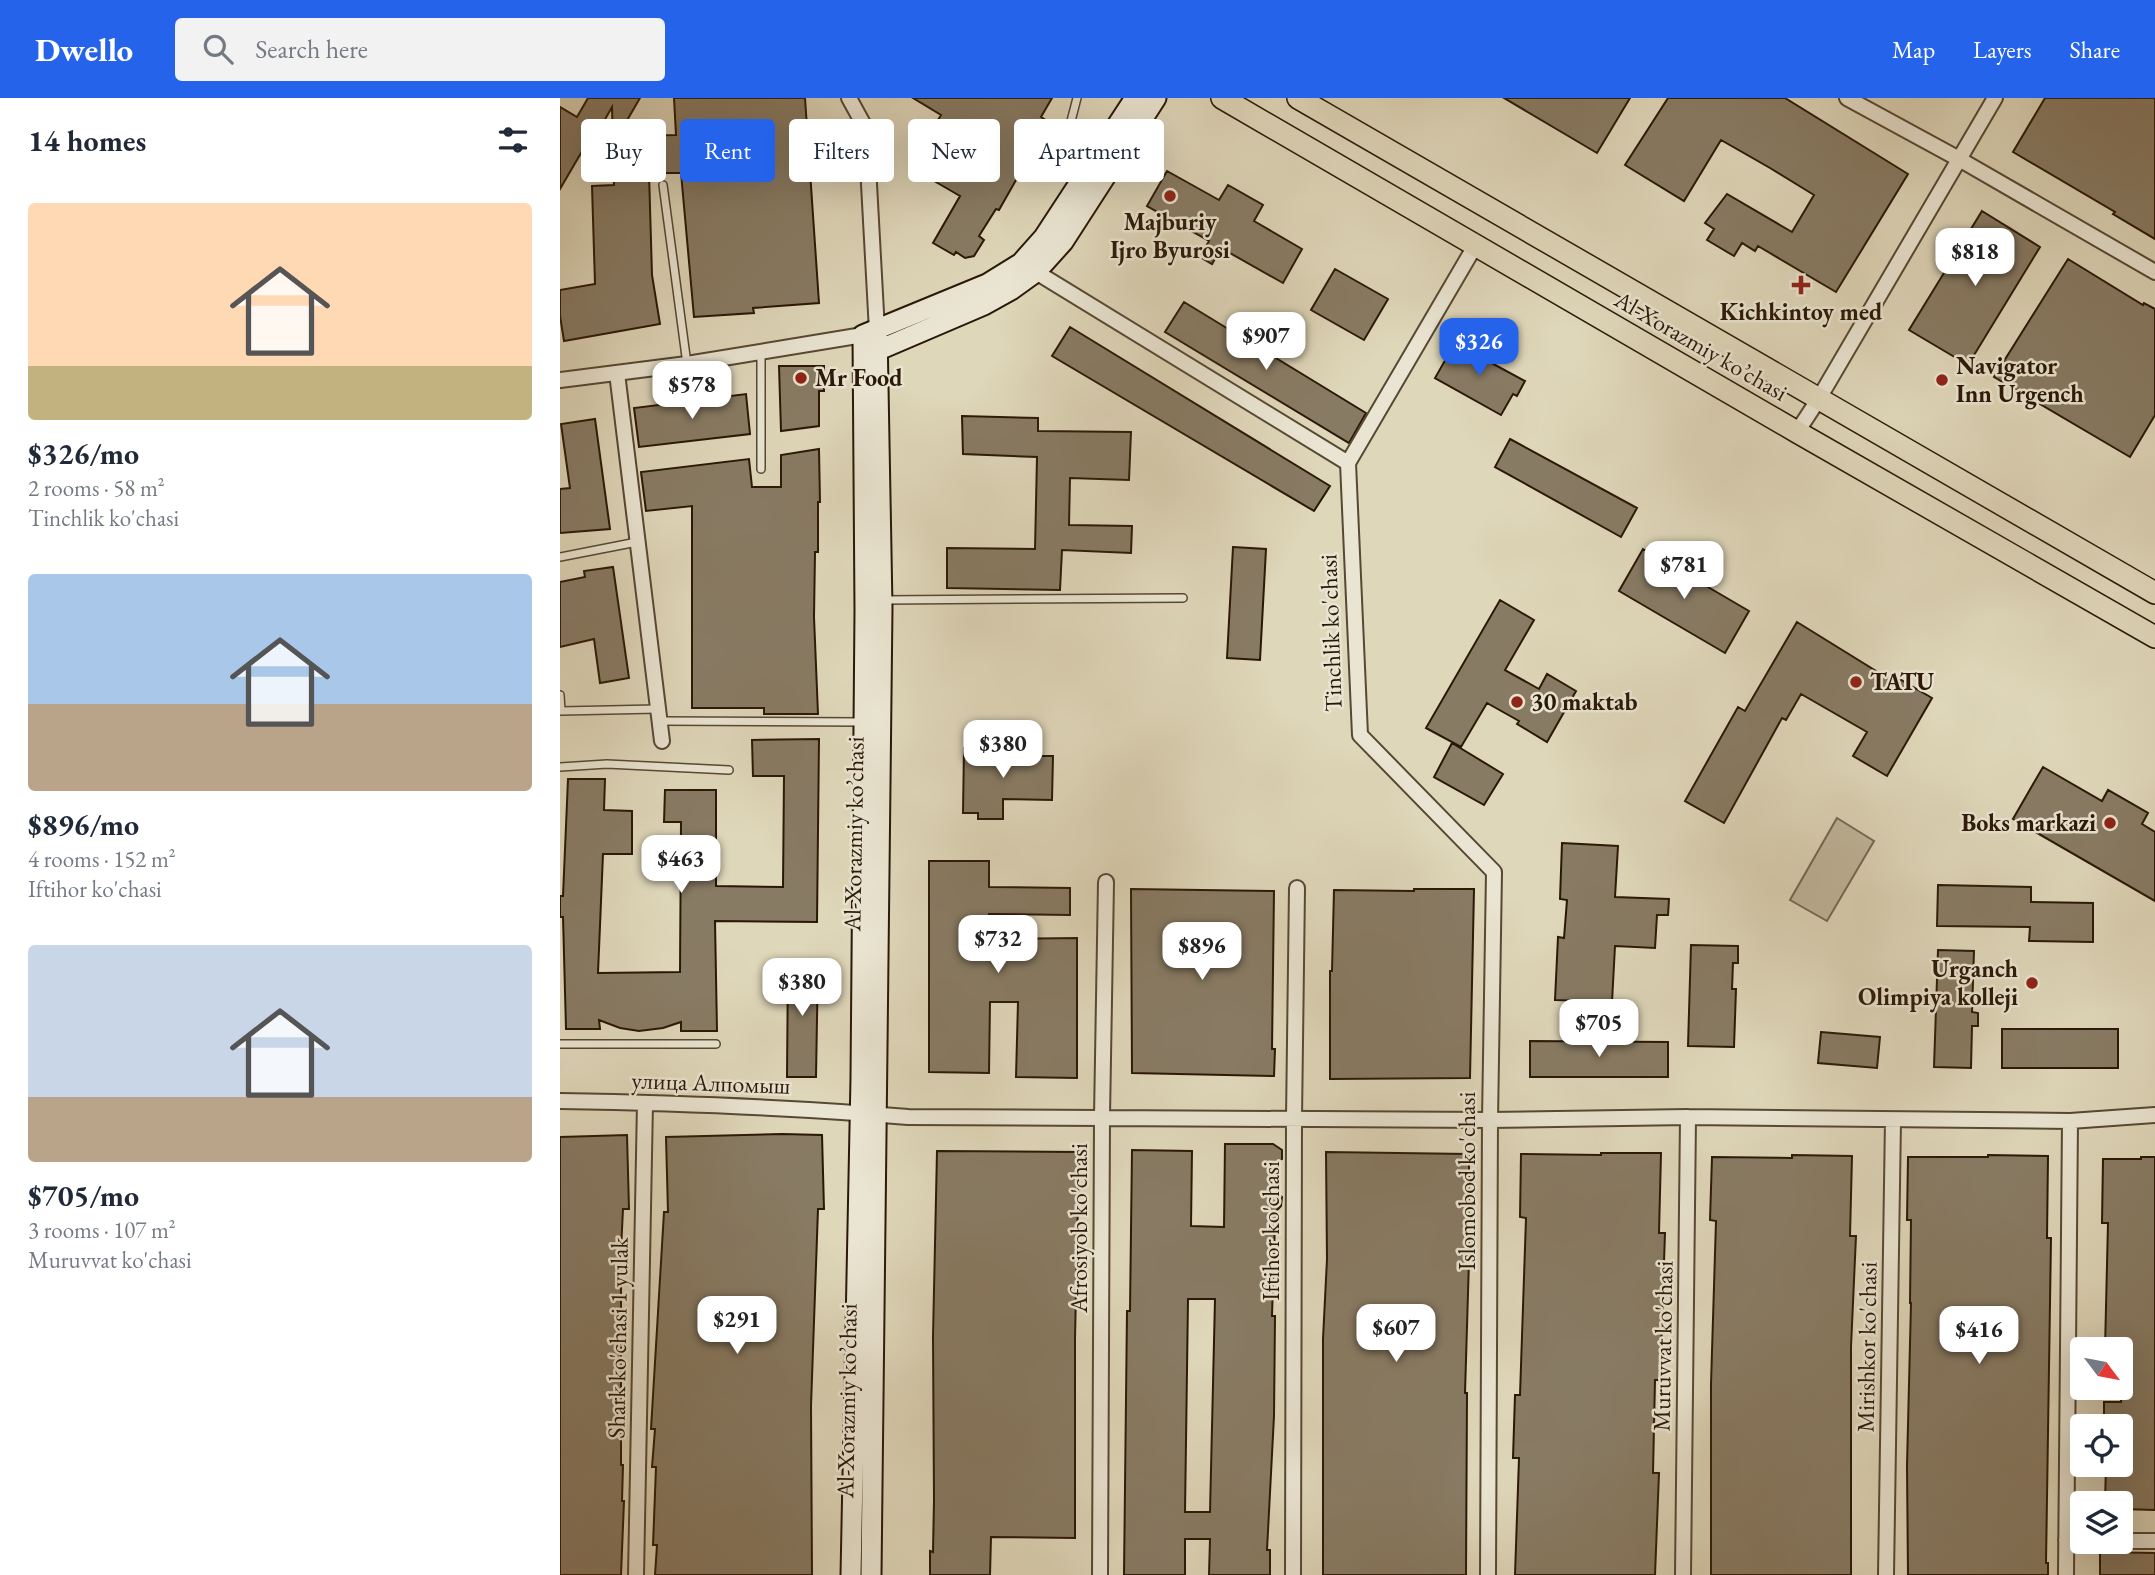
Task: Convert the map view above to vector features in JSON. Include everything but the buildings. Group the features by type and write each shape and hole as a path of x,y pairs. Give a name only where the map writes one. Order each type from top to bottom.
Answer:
{"main road":[{"path":"1121,119 1135,98"},
{"path":"870,355 984,305 1036,272 1063,242 1156,98"},
{"name":"Al-Xorazmiy ko’chasi","path":"1222,98 1797,432 2155,636"},
{"name":"Al-Xorazmiy ko’chasi","path":"1298,98 2155,593"},
{"path":"870,333 987,284 1021,263 1044,237 1080,182"},
{"name":"Al-Xorazmiy ko’chasi","path":"870,333 864,722 871,1575"},
{"name":"Al-Xorazmiy ko’chasi","path":"851,1575 869,1114 882,600 870,355"}],"street":[{"name":"Al-Xorazmiy ko’chasi","path":"849,98 866,129 870,333"},
{"path":"1847,98 2155,272"},
{"path":"1797,432 1995,98"},
{"path":"1036,272 1348,463 1475,246"},
{"path":"560,380 687,364 870,333"},
{"path":"617,373 662,741"},
{"name":"Tinchlik ko'chasi","path":"1348,463 1360,735 1494,872"},
{"name":"Islomobod ko'chasi","path":"1488,1575 1494,872"},
{"name":"Afrosiyob ko'chasi","path":"1100,1575 1106,882"},
{"name":"Iftihor ko'chasi","path":"1293,1575 1297,888"},
{"name":"улица Алпомыш","path":"560,1101 645,1102 908,1117 1490,1120 1688,1117 2070,1121 2155,1115"},
{"name":"Shark ko'chasi 1 yulak","path":"636,1575 645,1102"},
{"name":"Muruvvat ko'chasi","path":"1684,1575 1688,1117"},
{"name":"Mirishkor ko'chasi","path":"1886,1575 1893,1120"},
{"path":"2066,1575 2070,1121"},
{"path":"2133,1541 2155,1541"}],"lane":[{"path":"1072,119 1077,98"},
{"path":"663,185 687,364"},
{"path":"761,352 761,469"},
{"path":"560,557 637,541"},
{"path":"882,600 1183,598"},
{"path":"560,695 561,711 864,722"},
{"path":"560,767 607,764 729,771"},
{"path":"560,1044 716,1044"}],"shaded area":[{"path":"1837,818 1874,841 1827,921 1790,900"}],"place":[{"name":"Majburiy Ijro Byurosi","path":"1170,196"},
{"name":"Kichkintoy med","path":"1801,285"},
{"name":"Mr Food","path":"801,378"},
{"name":"Navigator Inn Urgench","path":"1942,380"},
{"name":"TATU","path":"1856,682"},
{"name":"30 maktab","path":"1517,702"},
{"name":"Boks markazi","path":"2110,823"},
{"name":"Urganch Olimpiya kolleji","path":"2032,983"}]}
